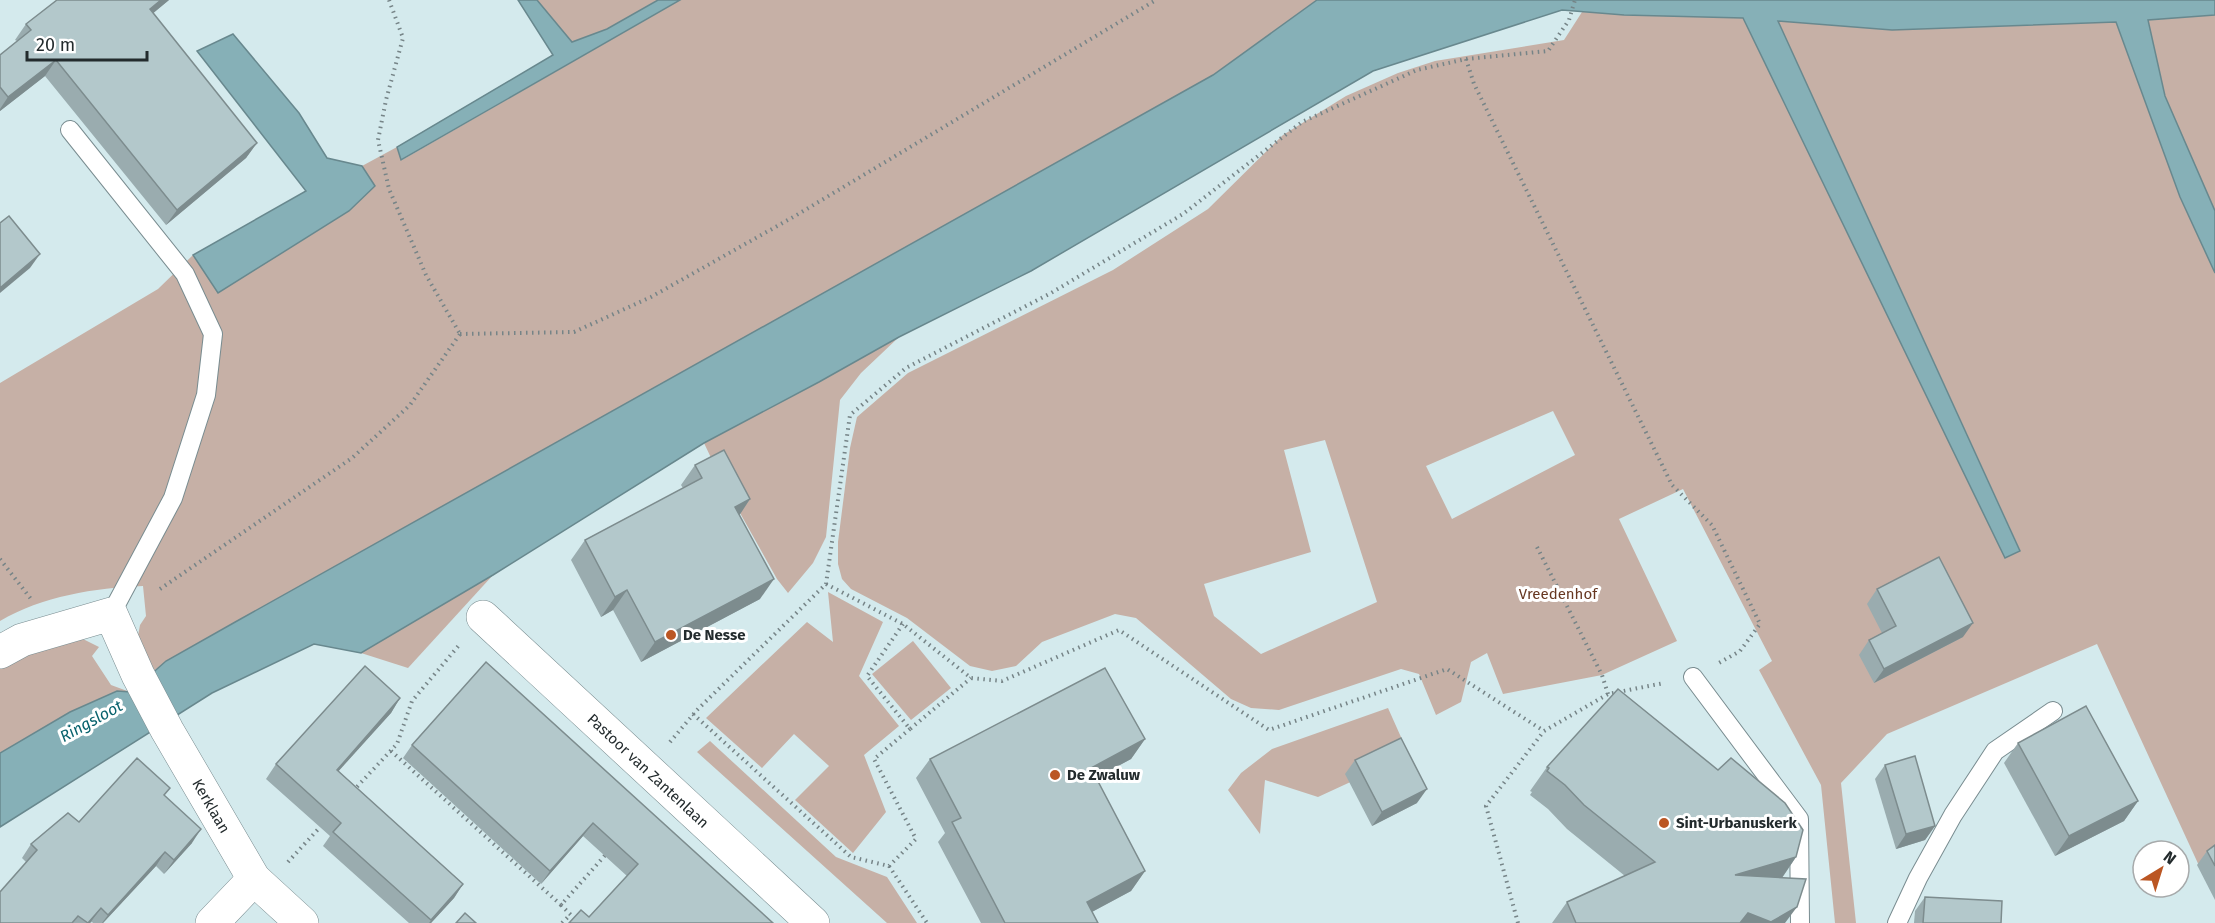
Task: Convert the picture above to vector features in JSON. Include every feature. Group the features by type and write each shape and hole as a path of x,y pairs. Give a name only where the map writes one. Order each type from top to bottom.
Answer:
{"street":[{"path":"0,652 22,640 111,614"},
{"name":"Kerklaan","path":"111,614 138,675 167,730 259,884 302,923"},
{"name":"Pastoor van Zantenlaan","path":"483,617 813,923"},
{"path":"212,923 259,884"}],"lane":[{"path":"70,130 186,274 213,334 206,396 173,498 111,614"},
{"path":"1694,677 1799,819 1800,923"},
{"path":"1897,923 1918,878 1953,815 1995,751 2053,711"}],"path":[{"path":"389,0 403,38 378,140 389,189 426,275 460,334"},
{"path":"460,334 574,332 651,297 795,216 1156,0"},
{"path":"646,770 693,714 826,584 850,416 906,368 1051,293 1183,214 1302,122 1417,70 1466,59 1548,51 1569,20 1575,0"},
{"path":"1466,59 1474,84 1672,484 1712,525 1760,624 1740,651 1694,677 1608,694 1544,731 1486,806 1518,923"},
{"path":"111,614 155,592 352,458 410,405 460,334"},
{"path":"1538,547 1602,675 1608,694"},
{"path":"0,559 55,630"},
{"path":"826,584 903,624 971,678 1002,681 1119,630 1269,730 1448,669 1544,731"},
{"path":"351,794 397,744 412,701 483,617"},
{"path":"903,624 867,676 910,729"},
{"path":"889,866 916,839 874,759 971,678"},
{"path":"693,714 851,857 889,866 927,923"},
{"path":"391,751 561,904 579,923"},
{"path":"259,884 327,820"},
{"path":"561,904 613,846"},
{"path":"562,923 570,915"}],"green space":[{"path":"537,0 658,0 607,29 572,42"},
{"path":"680,0 1317,0 1213,75 237,621 153,671 137,641 140,625 146,616 143,586 88,591 51,599 16,612 0,621 0,383 158,289 193,255 219,292 349,211 375,186 362,166 397,147 402,160"},
{"name":"Vreedenhof","path":"1582,12 1743,18 2005,558 2020,550 1778,21 1892,30 2116,22 2180,197 2215,273 2215,859 2201,870 2191,848 2191,839 2187,839 2097,644 1887,734 1841,783 1856,923 1835,923 1821,785 1759,670 1772,661 1683,489 1619,519 1677,641 1602,675 1503,694 1487,653 1471,662 1461,702 1436,715 1419,674 1401,669 1279,710 1251,708 1231,699 1136,618 1115,614 1042,642 1016,666 992,671 970,666 907,618 851,589 842,579 838,564 838,542 850,448 857,417 908,373 1113,270 1208,209 1283,135 1346,96 1398,73 1435,61 1564,40","holes":["1553,411 1575,455 1452,519 1426,466","1325,440 1377,602 1261,654 1214,616 1204,584 1311,552 1284,450"]},
{"path":"2215,15 2215,211 2165,96 2148,20"},
{"path":"899,337 861,373 840,400 826,537 813,563 788,593 777,579 721,479 704,443"},
{"path":"493,575 408,668 361,653"},
{"path":"828,592 883,622 859,676 899,726 864,755 886,812 853,853 795,800 829,766 794,734 762,768 706,718 807,622 833,642"},
{"path":"73,634 99,647 92,656 111,685 130,692 70,712 0,753 0,668 39,645"},
{"path":"913,641 951,688 911,720 872,674"},
{"path":"1388,708 1409,755 1318,797 1265,780 1260,834 1228,790 1241,773 1272,749"},
{"path":"710,741 836,857 887,877 917,923 887,923 697,752"}],"water":[{"path":"518,0 537,0 572,42 607,29 658,0 680,0 401,160 397,147 553,55"},
{"name":"Ringsloot","path":"1317,0 2215,0 2215,15 2148,20 2165,96 2215,211 2215,273 2180,197 2116,22 1892,30 1778,21 2020,551 2005,558 1743,18 1624,15 1562,10 1373,71 1031,271 899,337 704,443 493,575 361,653 314,644 212,693 0,827 0,753 70,712 117,691 131,692 166,661 1213,75"},
{"path":"233,34 299,113 327,158 362,166 375,186 349,211 218,293 193,255 306,191 197,51"}],"building":[{"path":"57,0 161,0 150,9 257,143 177,210 56,60 8,97 0,87 0,55 31,30 26,24"},
{"path":"9,216 40,254 0,288 0,223"},
{"path":"724,450 750,499 735,507 774,579 655,642 627,590 615,597 585,540 702,478 695,465"},
{"path":"1939,557 1973,623 1884,669 1869,640 1896,626 1877,589"},
{"path":"486,662 773,923 569,923 581,910 589,917 638,864 593,823 550,871 412,745"},
{"path":"365,666 400,698 337,770 463,884 431,920 333,832 341,823 276,764"},
{"path":"1105,668 1145,739 1091,768 1145,871 1087,902 1098,923 1005,923 952,822 961,818 930,759"},
{"name":"Sint-Urbanuskerk","path":"1618,689 1718,770 1731,758 1785,803 1803,830 1796,857 1735,875 1806,879 1797,907 1771,922 1748,913 1740,923 1576,923 1567,902 1655,862 1584,805 1565,785 1547,771 1549,768 1547,767"},
{"path":"2086,706 2138,801 2069,836 2018,743"},
{"path":"1401,738 1427,789 1382,812 1355,760"},
{"path":"1915,756 1935,826 1906,834 1885,765"},
{"path":"137,758 170,788 164,795 201,829 174,860 165,852 108,915 101,908 88,923 78,916 72,923 0,923 0,892 37,850 31,844 68,813 79,822"},
{"path":"2215,845 2215,866 2207,851"},
{"path":"1925,897 2002,901 2001,923 1923,923"},
{"path":"465,913 476,923 456,923"}],"place":[{"name":"De Nesse","path":"671,635"},
{"name":"De Zwaluw","path":"1055,775"},
{"name":"Sint-Urbanuskerk","path":"1664,823"}]}
